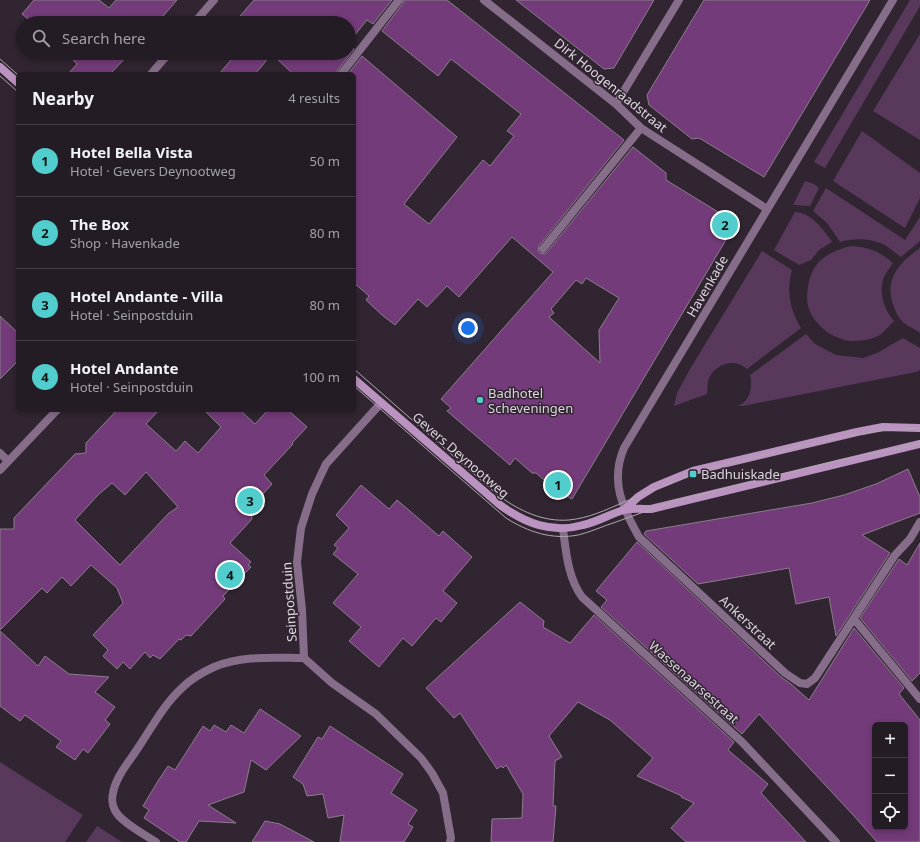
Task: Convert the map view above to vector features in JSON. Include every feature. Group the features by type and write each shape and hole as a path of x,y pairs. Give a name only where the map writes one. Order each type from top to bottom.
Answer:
{"main road":[{"path":"0,67 16,81"},
{"name":"Gevers Deynootweg","path":"356,381 500,505 514,515 539,526 563,529"},
{"path":"624,510 638,497 654,487 693,471 857,432 883,428 920,428"},
{"path":"563,529 584,525 624,510 651,509 920,444"}],"street":[{"path":"200,16 214,0"},
{"path":"356,55 399,0"},
{"name":"Dirk Hoogenraadstraat","path":"485,0 616,104 641,128 767,209"},
{"path":"616,104 679,0"},
{"name":"Havenkade","path":"624,510 617,482 620,459 624,448 893,0"},
{"path":"153,72 163,60"},
{"path":"343,72 352,60"},
{"path":"544,249 641,128"},
{"name":"Seinpostduin","path":"304,658 302,610 297,562 301,528 312,494 326,464 381,403"},
{"path":"0,470 55,412"},
{"path":"0,453 8,461"},
{"name":"Ankerstraat","path":"624,510 639,537 785,673 800,683 807,684 815,678 895,554 910,539 920,522"},
{"name":"Wassenaarsestraat","path":"563,529 572,581 582,597 742,742 836,842"},
{"path":"854,619 920,699"},
{"name":"Seinpostduin","path":"156,842 117,815 114,810 112,794 119,777 175,694 184,685 197,676 225,663 248,659 304,658 332,683 376,714 421,758 432,773 443,793 451,838 450,842"}],"shaded area":[{"path":"910,0 920,0 920,6 825,168 814,162"},
{"path":"920,34 920,140 873,111"},
{"path":"862,131 920,173 920,198 905,228 833,181"},
{"path":"805,181 814,184 819,188 810,206 793,205"},
{"path":"826,188 905,240 920,217 920,241 901,257 885,245 878,242 856,239 840,242 827,223 813,211"},
{"path":"795,212 807,215 816,222 832,242 819,250 811,260 799,265 774,250"},
{"path":"851,246 874,250 893,263 884,277 882,283 882,295 887,312 894,321 878,336 857,341 842,339 822,328 812,316 807,299 809,281 817,264 824,257"},
{"path":"920,248 920,333 899,318 891,297 890,288 895,273 900,266"},
{"path":"762,251 792,270 789,286 790,300 794,314 801,328 747,369 732,363 721,366 712,373 709,378 707,394 674,406 677,393 690,369"},
{"path":"806,334 815,344 836,355 863,358 877,353 903,338 920,348 920,370 738,406 745,401 750,393 750,375"},
{"path":"0,762 83,815 65,842 0,842"},
{"path":"97,826 122,842 86,842"}],"building":[{"path":"34,0 99,0 109,8 116,0 177,0 163,16 24,16 22,14"},
{"path":"254,0 392,0 373,24 367,20 356,33 356,16 240,16"},
{"path":"404,0 447,0 624,140 539,246 538,251 540,253 545,254 547,252 633,147 666,173 666,180 736,223 572,499 552,487 536,473 532,473 515,458 510,465 447,411 451,408 441,399 553,272 512,237 459,297 447,286 427,307 418,299 395,325 366,300 369,296 356,285 356,72 350,72 362,56 457,137 404,204 429,224 483,160 490,166 514,136 507,131 521,114 451,59 438,76 382,31","holes":["586,278 619,298 599,330 600,363 549,317 554,313 551,309 576,280 582,284"]},
{"path":"516,0 654,0 614,68 604,69"},
{"path":"704,0 870,0 764,177 699,138 692,139 649,105 647,95"},
{"path":"73,60 123,60 112,72 70,72 77,64"},
{"path":"231,60 267,60 257,72 221,72"},
{"path":"278,60 346,60 337,72 291,72"},
{"path":"0,316 16,331 16,363 0,379"},
{"path":"115,412 157,412 146,424 176,451 185,441 198,453 221,427 206,412 242,412 255,424 266,412 290,412 307,427 264,475 272,484 251,507 252,519 230,543 251,562 248,565 251,567 223,596 225,599 191,636 186,635 181,640 179,639 160,659 153,655 150,658 145,652 130,669 123,662 117,669 103,656 108,650 93,635 123,603 117,588 91,565 71,586 62,577 47,593 42,588 0,630 0,529 14,529 14,518 75,454 86,453 86,443","holes":["146,472 178,507 169,513 120,565 75,520 98,495 112,483 125,495"]},
{"path":"908,469 920,497 920,513 862,535 890,553 836,636 829,597 796,604 789,568 698,584 644,534 646,531 812,503 844,495 876,484"},
{"path":"361,485 389,509 397,500 439,536 443,531 472,557 443,591 457,603 441,622 436,618 412,646 403,638 379,667 349,641 361,627 333,603 358,574 333,554 338,548 334,545 349,528 336,515"},
{"path":"637,542 781,677 809,700 854,628 904,688 899,694 920,720 920,842 877,842 759,714 742,734 601,607 607,600 596,591"},
{"path":"920,543 920,673 912,681 860,618 899,559 907,565"},
{"path":"520,602 544,621 543,627 570,643 594,615 734,742 728,750 768,784 761,793 806,842 686,842 671,828 694,803 637,776 653,758 610,720 578,702 549,736 562,757 555,761 553,806 556,806 553,842 491,842 492,819 522,818 523,794 506,765 503,768 501,766 497,769 460,713 454,718 426,688"},
{"path":"0,631 38,666 45,656 69,674 109,677 95,692 115,707 105,720 110,724 88,753 83,749 75,760 56,747 61,741 25,715 20,721 0,706"},
{"path":"260,709 301,736 266,770 251,760 244,792 208,805 236,823 199,821 186,842 180,842 144,818 149,810 143,806 158,781 168,766 175,770 203,726 210,731 214,725 226,732 231,725 244,733"},
{"path":"330,726 403,774 391,793 417,810 408,824 413,827 404,842 340,842 344,815 328,818 323,794 307,796 303,784 293,777 318,737 322,739"},
{"path":"265,821 280,824 314,842 252,842"}],"tram line":[{"path":"0,59 16,73"},
{"path":"0,76 16,90"},
{"path":"356,371 499,496 524,511 541,517 559,520 569,520 590,516 710,468 843,437 881,431 920,428"},
{"path":"356,388 506,518 532,531 550,536 578,535 682,499 840,460 920,444"}],"place":[{"name":"The Box","path":"725,225"},
{"name":"Badhotel Scheveningen","path":"480,400"},
{"name":"Badhuiskade","path":"693,474"},
{"name":"Hotel Bella Vista","path":"558,485"},
{"name":"Hotel Andante - Villa","path":"250,501"},
{"name":"Hotel Andante","path":"230,575"}]}
